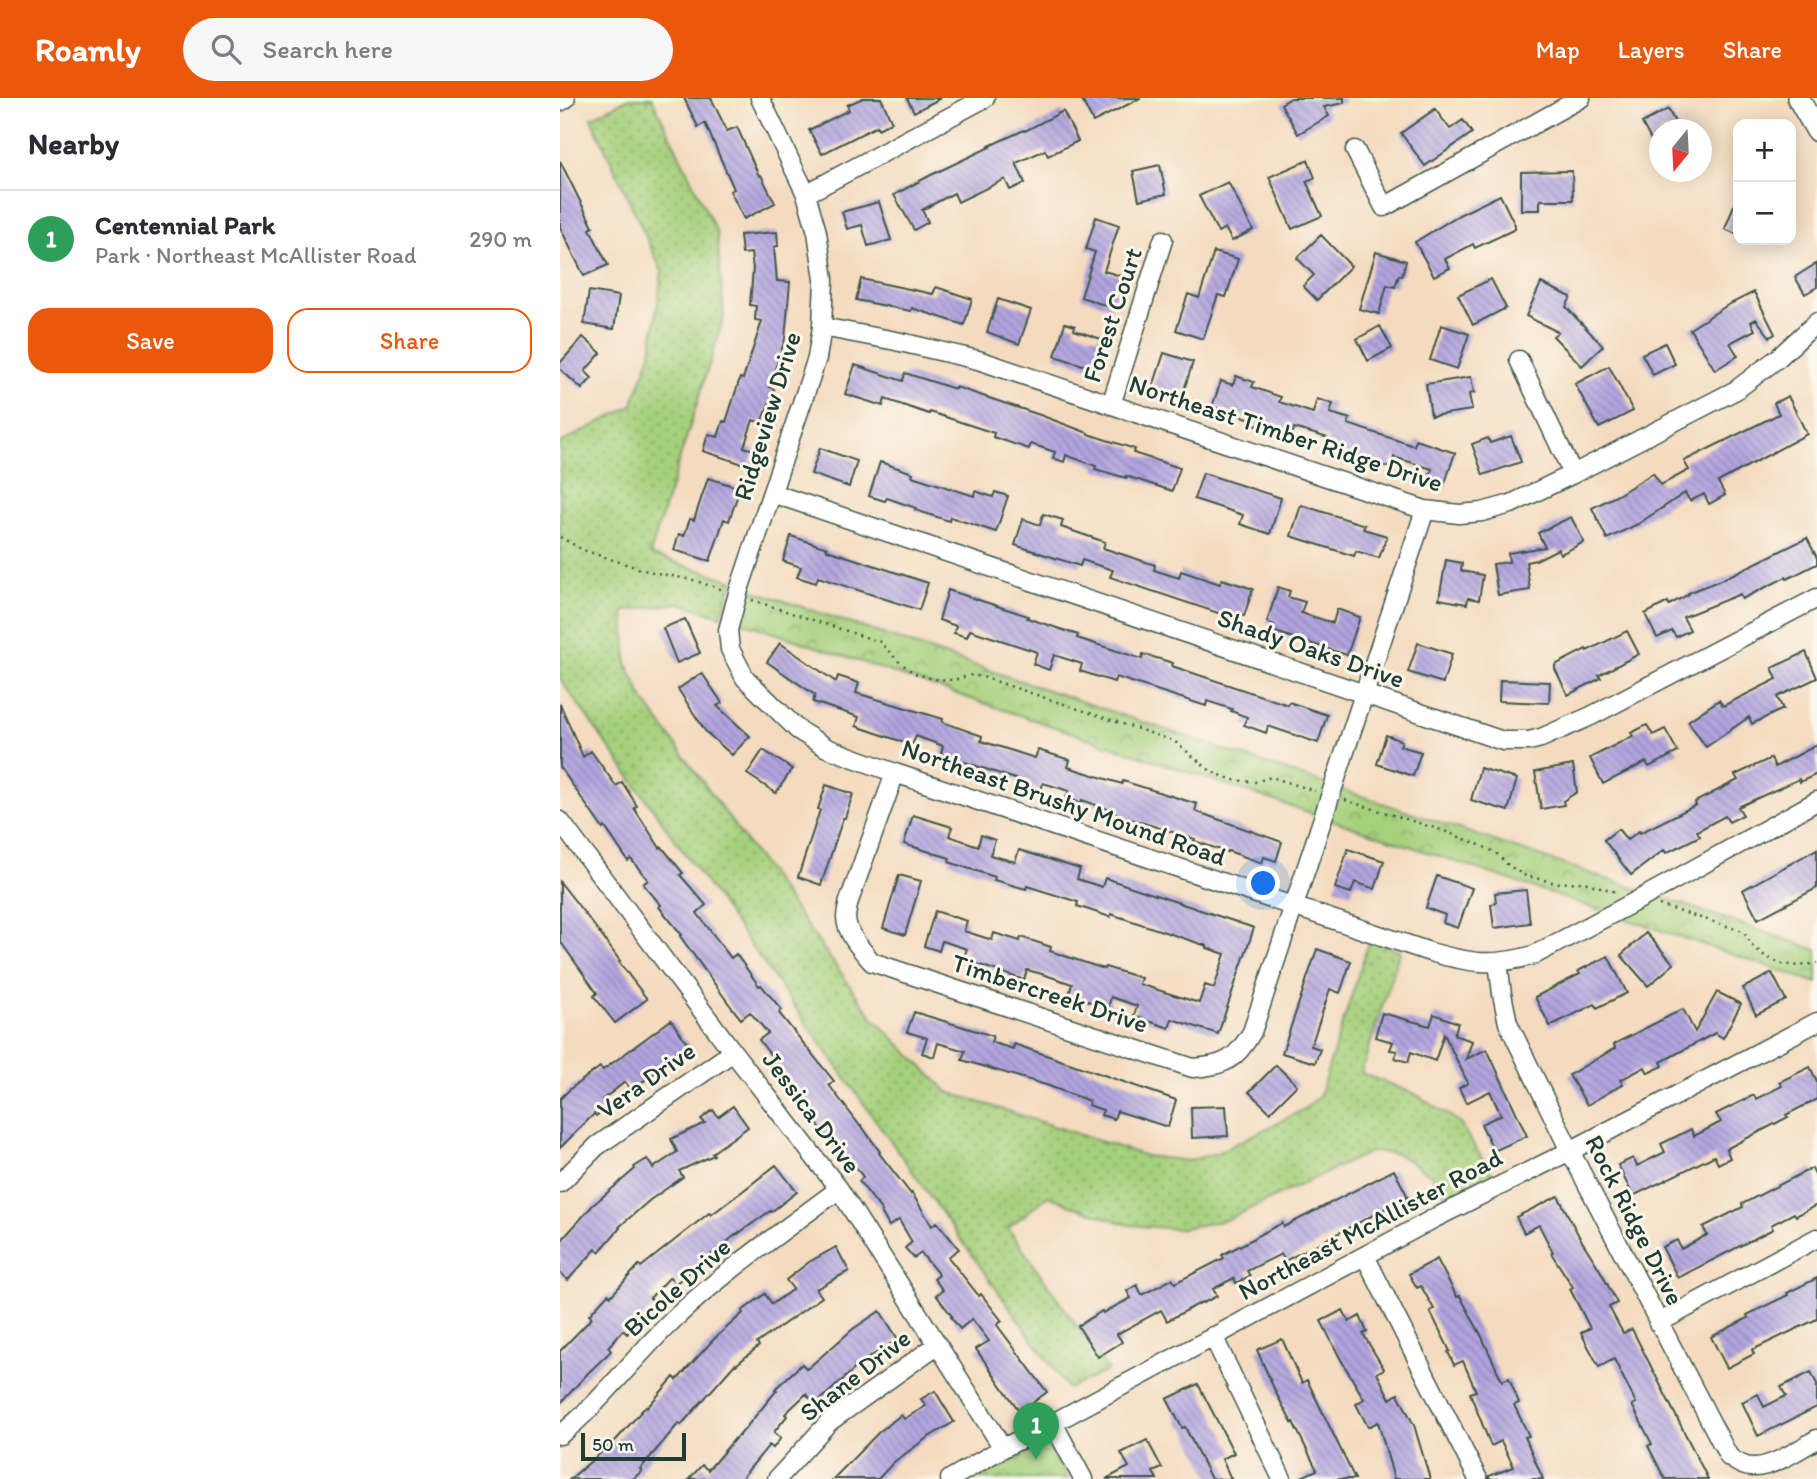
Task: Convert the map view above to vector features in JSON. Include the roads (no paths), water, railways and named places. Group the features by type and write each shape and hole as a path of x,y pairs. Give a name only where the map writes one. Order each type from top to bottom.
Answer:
{"main road":[{"path":"1798,98 1817,131"}],"street":[{"name":"Ridgeview Drive","path":"760,98 806,194 817,232 824,279 822,327 817,358 728,631 730,649 745,678 768,701"},
{"path":"806,194 985,98"},
{"path":"1355,150 1384,207 1581,98"},
{"name":"Forest Court","path":"1111,405 1163,240"},
{"name":"Northeast Timber Ridge Drive","path":"822,327 978,360 1425,510 1459,514 1482,512 1511,504 1736,390 1778,358 1817,322"},
{"path":"1518,360 1573,474"},
{"name":"Shady Oaks Drive","path":"772,493 1503,741 1541,738 1591,716 1817,598"},
{"path":"1294,906 1425,510"},
{"name":"Northeast Brushy Mound Road","path":"768,701 799,730 827,748 1294,906 1459,960 1479,963 1526,957 1550,947 1817,801"},
{"name":"Timbercreek Drive","path":"895,773 849,901 846,917 849,930 858,946 872,962 1193,1068 1213,1067 1231,1059 1242,1049 1252,1032 1294,906"},
{"name":"Jessica Drive","path":"560,821 839,1189 1003,1448"},
{"name":"Rock Ridge Drive","path":"1499,962 1508,1023 1570,1151 1729,1457 1739,1464 1754,1468 1768,1465 1817,1440"},
{"name":"Northeast McAllister Road","path":"950,1479 1003,1448 1433,1219 1817,1022"},
{"name":"Vera Drive","path":"560,1182 597,1146 733,1052"},
{"name":"Bicole Drive","path":"560,1436 582,1417 670,1323 719,1279 839,1189"},
{"path":"1658,1323 1817,1238"},
{"path":"1365,1256 1478,1479"},
{"path":"1213,1336 1282,1479"},
{"name":"Shane Drive","path":"777,1479 829,1422 937,1345"},
{"path":"1053,1423 1083,1479"}],"place":[{"name":"Centennial Park","path":"1036,1460"}]}
